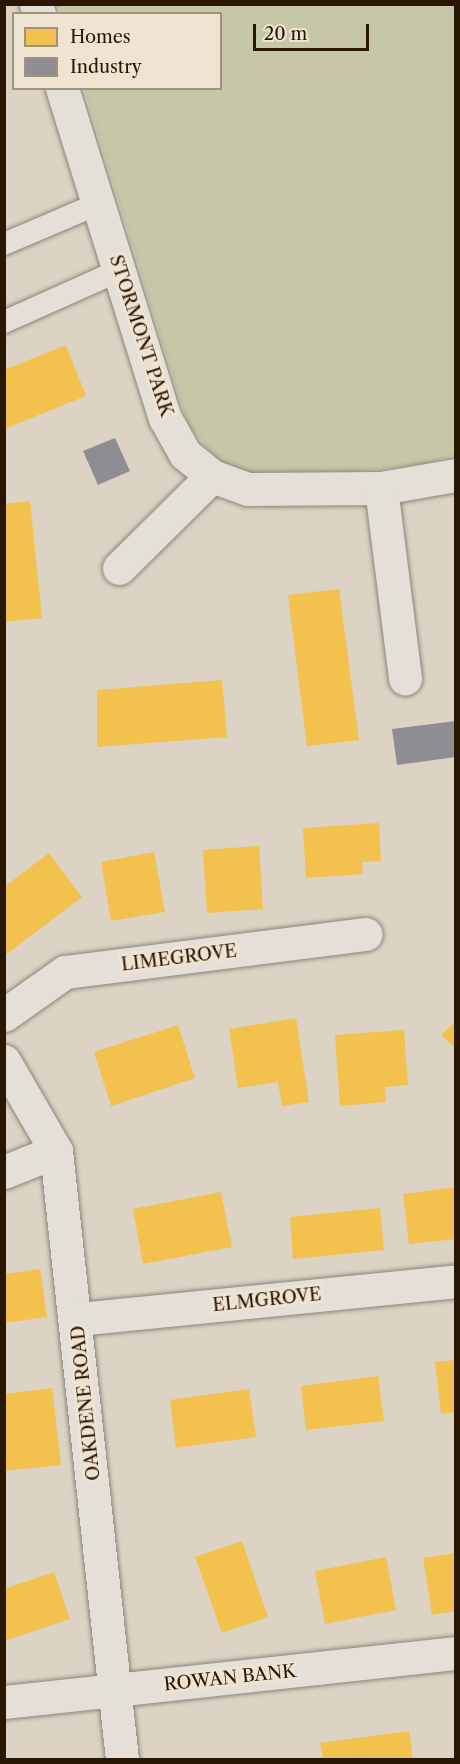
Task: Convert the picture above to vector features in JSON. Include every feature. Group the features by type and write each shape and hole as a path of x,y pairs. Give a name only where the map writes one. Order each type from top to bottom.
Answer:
{"street":[{"name":"STORMONT PARK","path":"63,90 165,418 185,454 212,476 248,489 381,488 456,475"},
{"path":"119,568 212,476"},
{"path":"381,488 405,678"},
{"name":"LIMEGROVE","path":"4,1015 64,972 366,934"},
{"name":"OAKDENE ROAD","path":"4,1061 56,1151 78,1319 122,1760"},
{"path":"4,1172 56,1151"},
{"name":"ELMGROVE","path":"78,1319 456,1281"},
{"name":"ROWAN BANK","path":"4,1702 456,1653"}],"lane":[{"path":"4,243 98,204"},
{"path":"4,322 120,270"}],"green space":[{"path":"58,5 455,5 455,455 423,464 287,479 245,473 217,460 188,425 84,90 222,90 222,12 61,12"}],"building: Homes":[{"path":"66,345 86,396 4,429 4,370"},
{"path":"30,501 42,618 4,622 4,504"},
{"path":"339,589 359,740 307,746 288,595"},
{"path":"222,680 227,737 97,747 97,690"},
{"path":"379,823 381,861 362,862 363,874 306,878 303,828"},
{"path":"259,846 263,909 207,913 203,850"},
{"path":"154,852 165,912 111,921 101,862"},
{"path":"49,853 82,897 4,956 4,887"},
{"path":"296,1018 309,1102 282,1106 278,1082 238,1088 229,1029"},
{"path":"456,1021 456,1049 441,1035"},
{"path":"178,1025 195,1078 111,1106 94,1052"},
{"path":"404,1030 408,1085 385,1087 386,1102 340,1106 335,1035"},
{"path":"456,1187 456,1239 409,1244 403,1194"},
{"path":"221,1192 232,1247 143,1264 133,1209"},
{"path":"380,1208 384,1250 293,1259 290,1217"},
{"path":"40,1269 47,1317 4,1323 4,1274"},
{"path":"456,1360 456,1412 441,1414 435,1362"},
{"path":"378,1376 384,1421 306,1430 301,1386"},
{"path":"52,1388 61,1465 4,1471 4,1394"},
{"path":"249,1389 256,1437 176,1448 170,1400"},
{"path":"242,1541 268,1617 222,1633 195,1557"},
{"path":"456,1553 456,1611 432,1615 423,1558"},
{"path":"386,1557 396,1610 325,1624 315,1571"},
{"path":"54,1572 70,1619 4,1641 4,1589"},
{"path":"409,1731 413,1760 323,1760 320,1743"}],"building: Industry":[{"path":"115,438 130,471 98,485 83,451"},
{"path":"456,721 456,757 397,765 392,729"}]}
